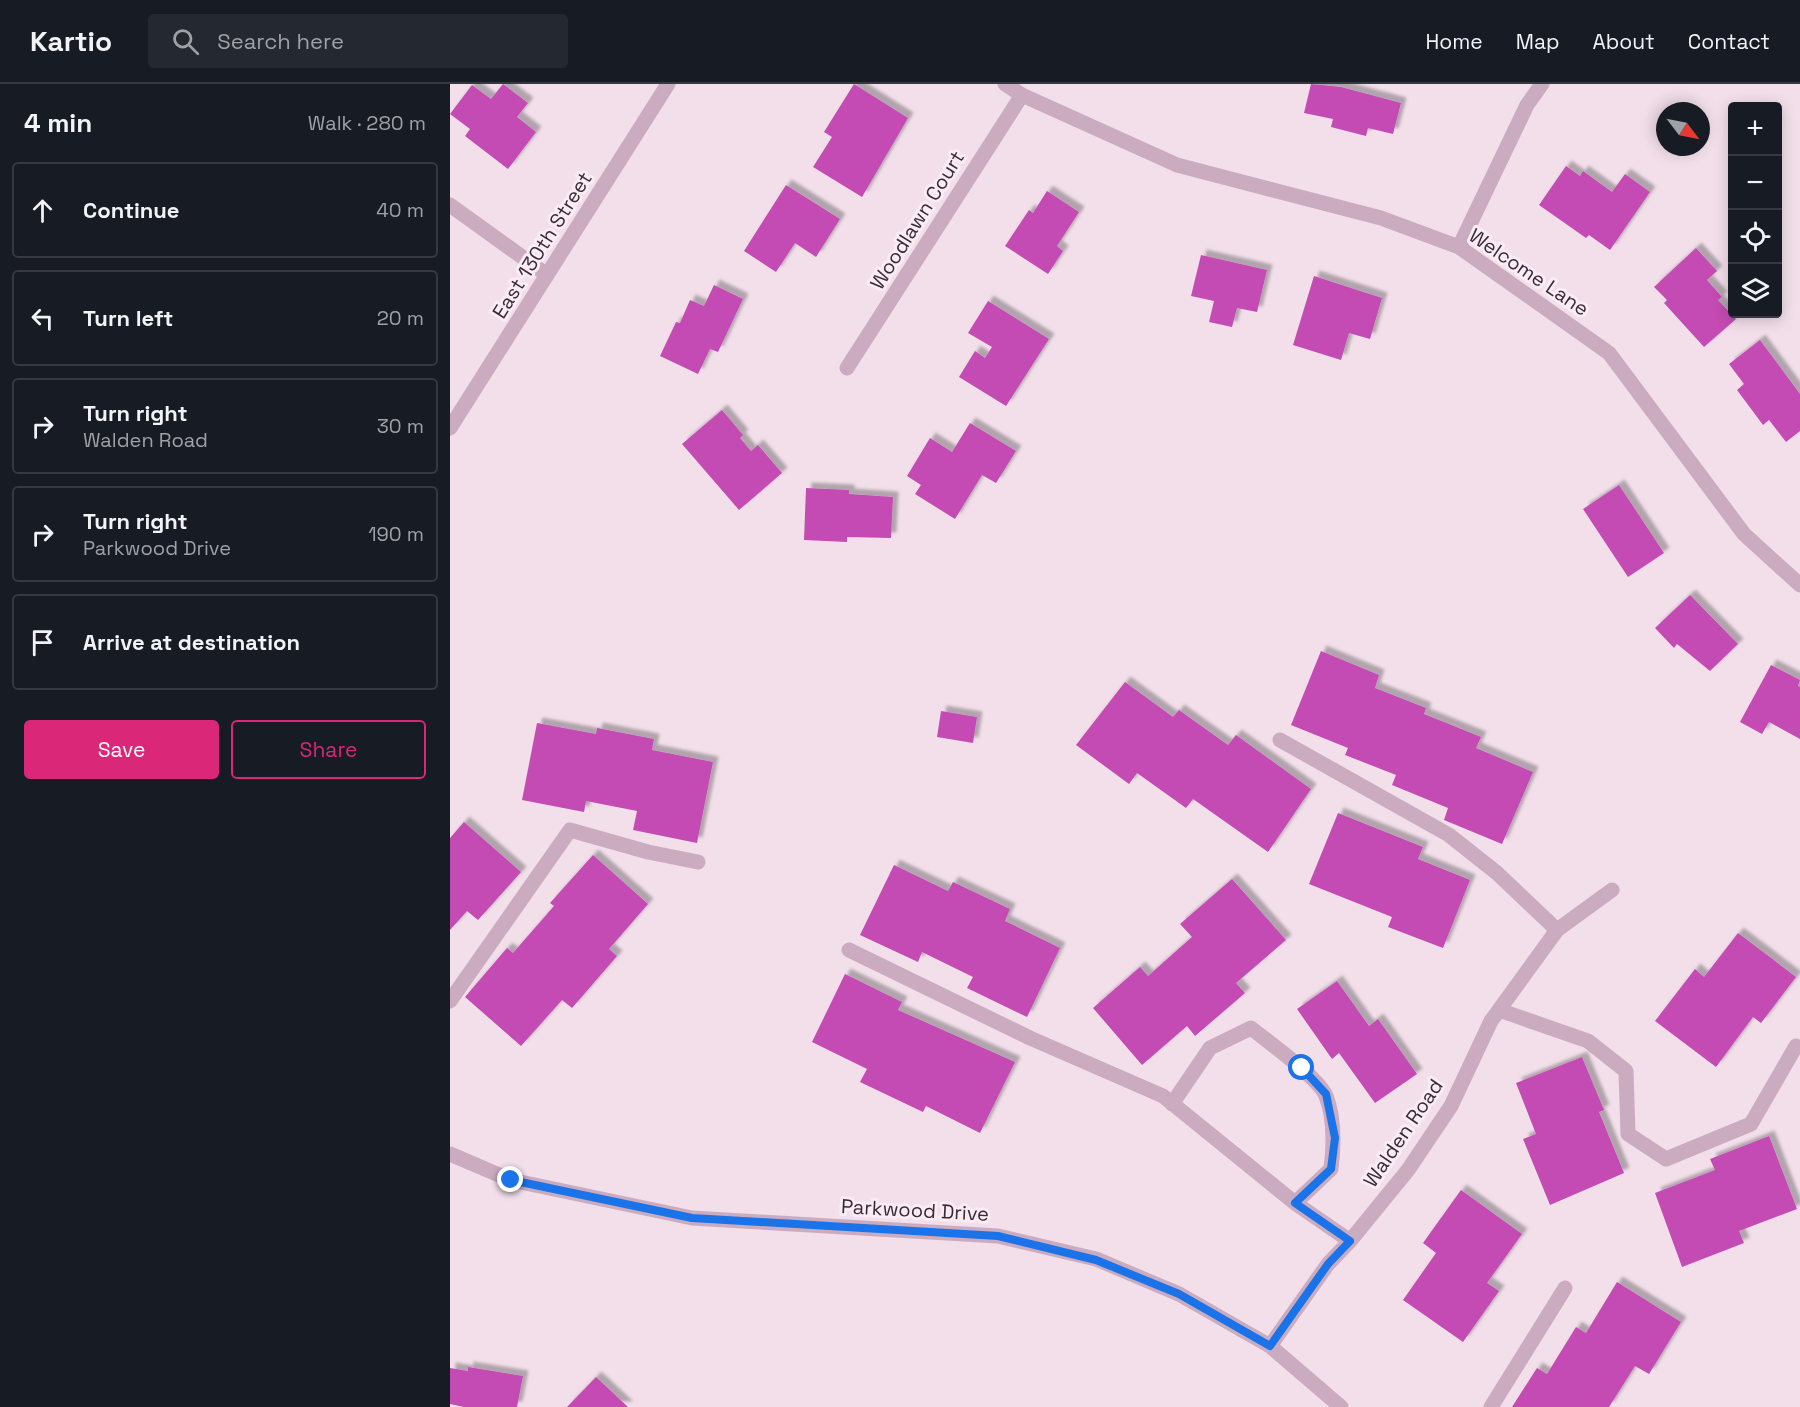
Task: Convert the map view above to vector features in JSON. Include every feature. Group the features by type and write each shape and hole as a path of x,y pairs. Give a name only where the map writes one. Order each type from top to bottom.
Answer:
{"street":[{"name":"East 130th Street","path":"450,428 668,84"},
{"name":"Welcome Lane","path":"1005,84 1022,95 1177,165 1381,218 1459,247 1609,353 1744,534 1800,585"},
{"path":"1459,247 1527,105 1542,84"},
{"name":"Woodlawn Court","path":"848,368 1022,95"},
{"path":"450,205 547,275"},
{"path":"1280,740 1449,835 1497,873 1557,930"},
{"path":"450,1001 570,830 648,852 698,862"},
{"name":"Walden Road","path":"1270,1346 1328,1264 1350,1241 1408,1170 1450,1106 1491,1021 1557,930 1612,890"},
{"path":"849,950 1030,1038 1163,1096 1295,1203 1350,1241"},
{"path":"1499,1010 1588,1041 1626,1071 1628,1134 1666,1159 1751,1124 1796,1046"},
{"path":"1172,1104 1210,1048 1251,1028 1302,1068 1326,1094 1335,1138 1331,1169 1295,1203"},
{"name":"Parkwood Drive","path":"450,1154 511,1180 692,1218 998,1236 1096,1260 1179,1294 1270,1346 1341,1407"},
{"path":"1491,1407 1564,1288"}],"building":[{"path":"503,84 528,103 517,117 536,132 508,169 465,136 470,129 450,114 472,85 491,99"},
{"path":"854,84 908,118 862,197 813,167 832,137 824,132"},
{"path":"1311,84 1341,87 1401,103 1393,134 1368,128 1366,136 1331,127 1333,119 1304,113"},
{"path":"1566,166 1580,176 1583,171 1612,192 1625,174 1650,192 1610,250 1589,235 1586,238 1539,205"},
{"path":"786,185 840,219 816,257 795,243 776,272 744,251"},
{"path":"1047,191 1079,212 1057,246 1063,251 1048,274 1005,246 1029,210 1033,213"},
{"path":"1696,248 1717,271 1707,280 1722,297 1718,300 1728,311 1728,318 1736,319 1704,347 1664,303 1667,300 1654,287"},
{"path":"1201,255 1267,270 1257,312 1237,308 1232,327 1209,322 1214,301 1191,296"},
{"path":"1314,276 1382,298 1370,339 1349,333 1341,360 1293,345"},
{"path":"714,285 743,299 718,352 710,349 698,374 660,356 676,322 680,323 690,300 704,306"},
{"path":"988,301 1049,339 1006,406 959,377 975,351 985,358 992,347 968,333"},
{"path":"1760,340 1800,394 1800,431 1786,442 1769,420 1763,425 1737,390 1744,384 1729,364"},
{"path":"722,410 743,435 740,438 751,451 758,445 782,473 739,510 682,444"},
{"path":"970,423 1016,451 996,483 982,475 955,519 915,494 921,485 907,476 930,438 952,452"},
{"path":"1619,485 1664,553 1628,577 1583,509"},
{"path":"806,488 849,490 849,494 893,497 891,538 847,537 847,542 804,540"},
{"path":"1690,595 1738,644 1710,671 1677,644 1674,648 1655,628"},
{"path":"1321,651 1379,675 1375,688 1426,708 1424,714 1481,737 1476,748 1533,772 1502,844 1444,820 1448,808 1392,785 1396,775 1345,755 1348,748 1291,725"},
{"path":"1771,665 1800,680 1798,686 1800,687 1800,739 1769,722 1762,734 1740,722"},
{"path":"1125,682 1173,717 1179,710 1228,745 1236,735 1311,789 1268,852 1193,799 1186,808 1137,773 1129,784 1076,745"},
{"path":"941,711 977,717 973,743 937,737"},
{"path":"537,723 596,734 597,728 654,739 652,750 713,762 697,843 633,830 637,811 586,801 584,812 522,800"},
{"path":"1338,813 1423,847 1418,859 1470,880 1443,948 1388,927 1392,917 1309,884"},
{"path":"464,822 521,872 478,920 467,911 450,930 450,838"},
{"path":"593,855 648,904 609,949 617,956 572,1008 562,1000 521,1046 465,997 507,948 513,953 554,906 550,903"},
{"path":"894,865 948,891 953,882 1010,909 1005,921 1060,948 1027,1017 967,988 973,977 922,952 918,962 860,935"},
{"path":"1232,879 1286,940 1236,983 1245,993 1195,1036 1187,1026 1142,1065 1093,1008 1140,967 1148,976 1192,937 1180,924"},
{"path":"1738,933 1796,977 1761,1023 1753,1017 1716,1067 1655,1021 1695,969 1704,977"},
{"path":"845,974 902,1002 898,1010 1015,1062 980,1133 926,1106 923,1112 860,1082 867,1069 812,1042"},
{"path":"1337,981 1369,1026 1378,1019 1417,1074 1375,1103 1339,1053 1332,1059 1297,1009"},
{"path":"1582,1057 1604,1110 1599,1112 1624,1173 1550,1205 1523,1139 1536,1134 1516,1083"},
{"path":"1769,1136 1797,1209 1739,1231 1744,1243 1682,1267 1655,1193 1715,1170 1710,1159"},
{"path":"1461,1190 1522,1234 1487,1283 1499,1291 1463,1342 1403,1300 1436,1253 1423,1243"},
{"path":"1617,1282 1681,1322 1649,1374 1635,1366 1609,1407 1512,1407 1537,1368 1547,1374 1576,1327 1586,1333"},
{"path":"468,1367 523,1376 517,1407 464,1407 450,1404 450,1368 468,1371"},
{"path":"596,1377 628,1407 567,1407"}],"route":[{"path":"511,1180 692,1218 998,1236 1096,1260 1179,1294 1270,1346 1328,1264 1350,1241 1295,1203 1331,1169 1335,1138 1326,1094 1302,1068"}]}
